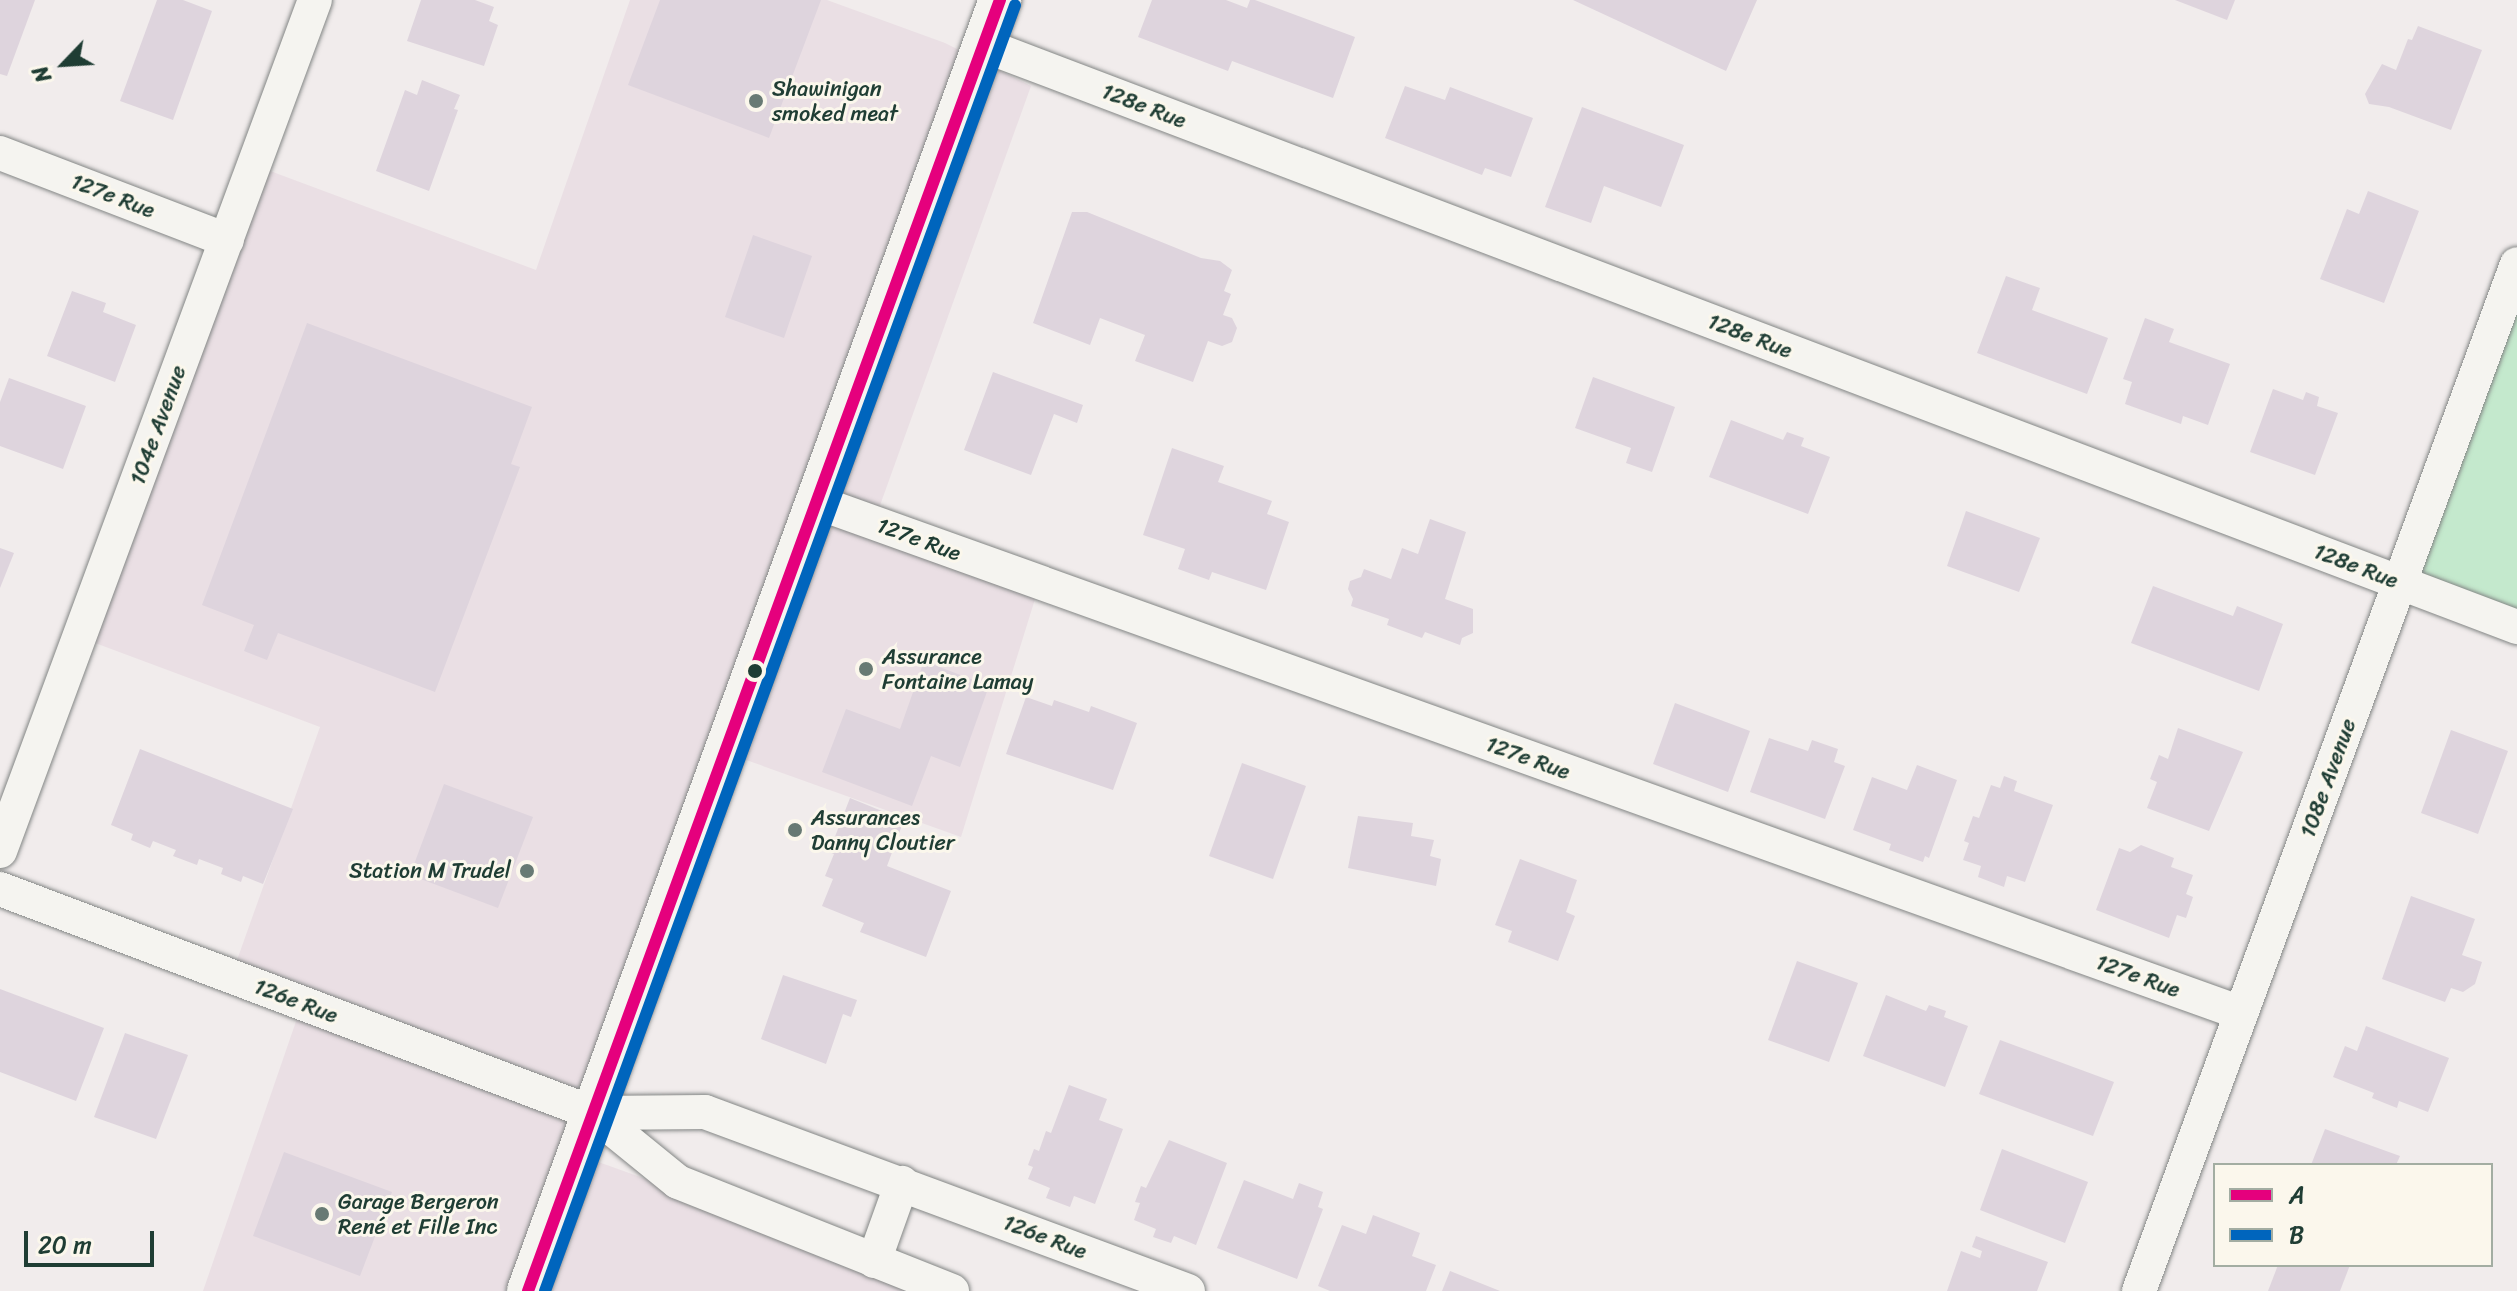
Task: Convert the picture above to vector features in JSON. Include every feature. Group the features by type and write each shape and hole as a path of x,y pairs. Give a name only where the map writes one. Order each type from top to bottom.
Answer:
{"street":[{"name":"104e Avenue","path":"0,851 315,0"},
{"path":"528,1291 1000,0"},
{"name":"128e Rue","path":"983,45 2517,627"},
{"name":"127e Rue","path":"0,153 227,240"},
{"name":"108e Avenue","path":"2139,1291 2517,264"},
{"name":"127e Rue","path":"816,502 2241,1013"},
{"name":"126e Rue","path":"0,889 593,1113 678,1182 952,1291"},
{"name":"126e Rue","path":"593,1113 705,1112 1188,1291"},
{"path":"874,1261 902,1183"}],"shaded area":[{"path":"630,0 827,0 945,43 1031,86 874,522 1040,583 961,837 724,752 579,1155 874,1261 917,1291 203,1291 302,1004 231,977 320,727 79,637 254,165 536,270"}],"green space":[{"path":"2517,264 2517,627 2400,582"}],"building":[{"path":"0,0 35,0 7,76 0,74"},
{"path":"157,0 183,0 212,11 173,120 120,101"},
{"path":"421,0 475,0 494,7 489,21 498,25 484,66 407,41"},
{"path":"660,0 821,0 769,138 628,85"},
{"path":"1152,0 1226,0 1247,8 1250,0 1255,0 1355,37 1333,98 1232,61 1228,71 1138,37"},
{"path":"1573,0 1757,0 1726,71"},
{"path":"2175,0 2235,0 2227,20"},
{"path":"2418,26 2482,50 2451,130 2389,107 2369,104 2365,94 2382,64 2396,70 2408,39 2412,40"},
{"path":"422,80 460,95 454,109 458,110 429,191 376,171 405,90 417,95"},
{"path":"1405,86 1445,100 1450,87 1533,118 1511,177 1485,168 1482,175 1385,138"},
{"path":"1582,107 1684,145 1661,207 1604,186 1591,223 1545,207"},
{"path":"2368,191 2419,211 2384,303 2320,279 2347,209 2359,214"},
{"path":"1072,212 1087,212 1201,258 1220,261 1232,270 1224,291 1231,294 1223,315 1232,318 1237,328 1232,342 1222,346 1208,341 1193,382 1135,361 1145,335 1100,318 1090,345 1033,323"},
{"path":"753,235 812,256 784,338 725,317"},
{"path":"2006,276 2040,288 2032,310 2108,338 2087,394 1977,353"},
{"path":"72,291 106,303 103,312 136,325 115,382 47,356"},
{"path":"2145,318 2174,329 2169,342 2230,364 2208,425 2183,416 2181,424 2125,404 2132,382 2123,379"},
{"path":"307,323 532,407 511,464 520,467 435,692 278,633 267,660 244,651 254,625 202,605"},
{"path":"993,372 1083,405 1077,423 1054,414 1031,475 964,450"},
{"path":"1593,377 1675,407 1652,472 1626,463 1631,448 1575,428"},
{"path":"9,378 86,406 63,469 0,446 0,402"},
{"path":"2273,389 2303,400 2306,392 2319,397 2317,406 2338,413 2315,475 2250,452"},
{"path":"1731,420 1783,440 1787,432 1804,438 1801,446 1830,457 1808,514 1709,477"},
{"path":"1172,448 1224,466 1218,482 1272,501 1267,514 1289,522 1266,590 1212,572 1209,580 1178,569 1185,549 1143,535"},
{"path":"1966,511 2040,538 2019,592 1947,566"},
{"path":"1430,519 1466,532 1445,599 1473,609 1473,633 1462,638 1460,645 1425,632 1422,638 1387,625 1389,619 1351,606 1350,581 1361,577 1364,569 1391,579 1402,548 1418,554"},
{"path":"0,548 14,553 0,588"},
{"path":"2153,586 2233,616 2237,606 2283,624 2259,691 2131,643"},
{"path":"924,661 989,686 960,767 931,756 912,806 822,772 846,709 900,729"},
{"path":"1026,697 1052,706 1054,700 1089,712 1091,706 1137,723 1113,790 1006,754"},
{"path":"1675,703 1750,731 1728,792 1653,764"},
{"path":"2178,728 2243,752 2209,831 2147,808 2157,782 2150,779 2159,755 2168,759"},
{"path":"2451,730 2508,751 2478,834 2421,813"},
{"path":"1769,738 1808,751 1812,740 1838,749 1834,762 1845,766 1825,819 1750,792"},
{"path":"140,749 293,809 263,884 243,876 241,882 221,874 223,868 199,859 197,865 173,856 176,850 153,841 150,848 131,840 133,834 111,825"},
{"path":"1242,763 1306,786 1273,879 1209,856"},
{"path":"1917,765 1957,780 1929,858 1925,856 1923,862 1889,850 1891,844 1853,830 1872,777 1907,790"},
{"path":"2004,776 2017,781 2014,791 2053,805 2025,882 2007,876 2004,887 1978,877 1981,866 1963,860 1969,843 1964,841 1973,816 1979,818 1991,785 2000,788"},
{"path":"444,784 533,817 498,908 410,875"},
{"path":"850,798 904,820 887,866 951,891 926,957 860,932 864,923 822,906 833,879 825,876 834,854 829,852"},
{"path":"1358,816 1413,823 1411,836 1434,840 1430,856 1441,859 1436,886 1348,868"},
{"path":"2141,845 2174,858 2171,867 2193,875 2186,894 2193,897 2186,918 2177,915 2169,938 2096,910 2119,848 2130,852"},
{"path":"1520,859 1577,880 1566,912 1575,916 1558,961 1508,942 1512,931 1495,925"},
{"path":"2411,896 2475,919 2462,955 2482,962 2475,984 2463,992 2451,988 2445,1002 2382,979"},
{"path":"1797,961 1858,983 1829,1062 1768,1040"},
{"path":"783,975 857,1000 851,1017 843,1014 826,1064 761,1039"},
{"path":"0,989 104,1028 76,1101 0,1072"},
{"path":"1886,995 1926,1011 1929,1005 1946,1011 1944,1017 1968,1026 1945,1087 1863,1056"},
{"path":"2366,1026 2449,1058 2428,1112 2399,1101 2397,1108 2372,1098 2374,1093 2333,1077 2345,1046 2357,1051"},
{"path":"125,1033 188,1055 156,1139 94,1117"},
{"path":"2000,1040 2114,1082 2093,1136 1979,1094"},
{"path":"1069,1085 1107,1099 1099,1120 1123,1129 1095,1204 1074,1196 1070,1207 1046,1198 1050,1188 1028,1179 1033,1167 1028,1165 1034,1149 1039,1151 1046,1131 1051,1133"},
{"path":"2325,1129 2400,1156 2397,1163 2312,1163"},
{"path":"1169,1140 1227,1163 1196,1245 1174,1236 1171,1243 1153,1237 1156,1229 1134,1220 1140,1203 1135,1202 1141,1186 1146,1188"},
{"path":"2002,1149 2088,1182 2065,1243 1980,1210"},
{"name":"Garage Bergeron René et Fille Inc","path":"284,1152 392,1192 360,1276 253,1236"},
{"path":"1244,1180 1293,1199 1299,1183 1323,1192 1318,1207 1323,1209 1297,1279 1217,1248"},
{"path":"1373,1215 1420,1233 1412,1256 1436,1265 1426,1291 1330,1291 1318,1286 1342,1225 1366,1234"},
{"path":"1976,1236 2048,1262 2037,1291 1947,1291 1961,1251 1980,1258 1982,1251 1972,1247"},
{"path":"2277,1267 2349,1267 2340,1291 2268,1291"},
{"path":"1450,1271 1500,1291 1442,1291"}],"transit line":[{"name":"A","path":"528,1291 1000,0"},
{"name":"B","path":"545,1291 1015,5"}],"place":[{"name":"Shawinigan smoked meat","path":"756,101"},
{"name":"Assurance Fontaine Lamay","path":"866,669"},
{"name":"Assurances Danny Cloutier","path":"795,830"},
{"name":"Station M Trudel","path":"527,871"},
{"name":"Garage Bergeron René et Fille Inc","path":"322,1214"}]}
